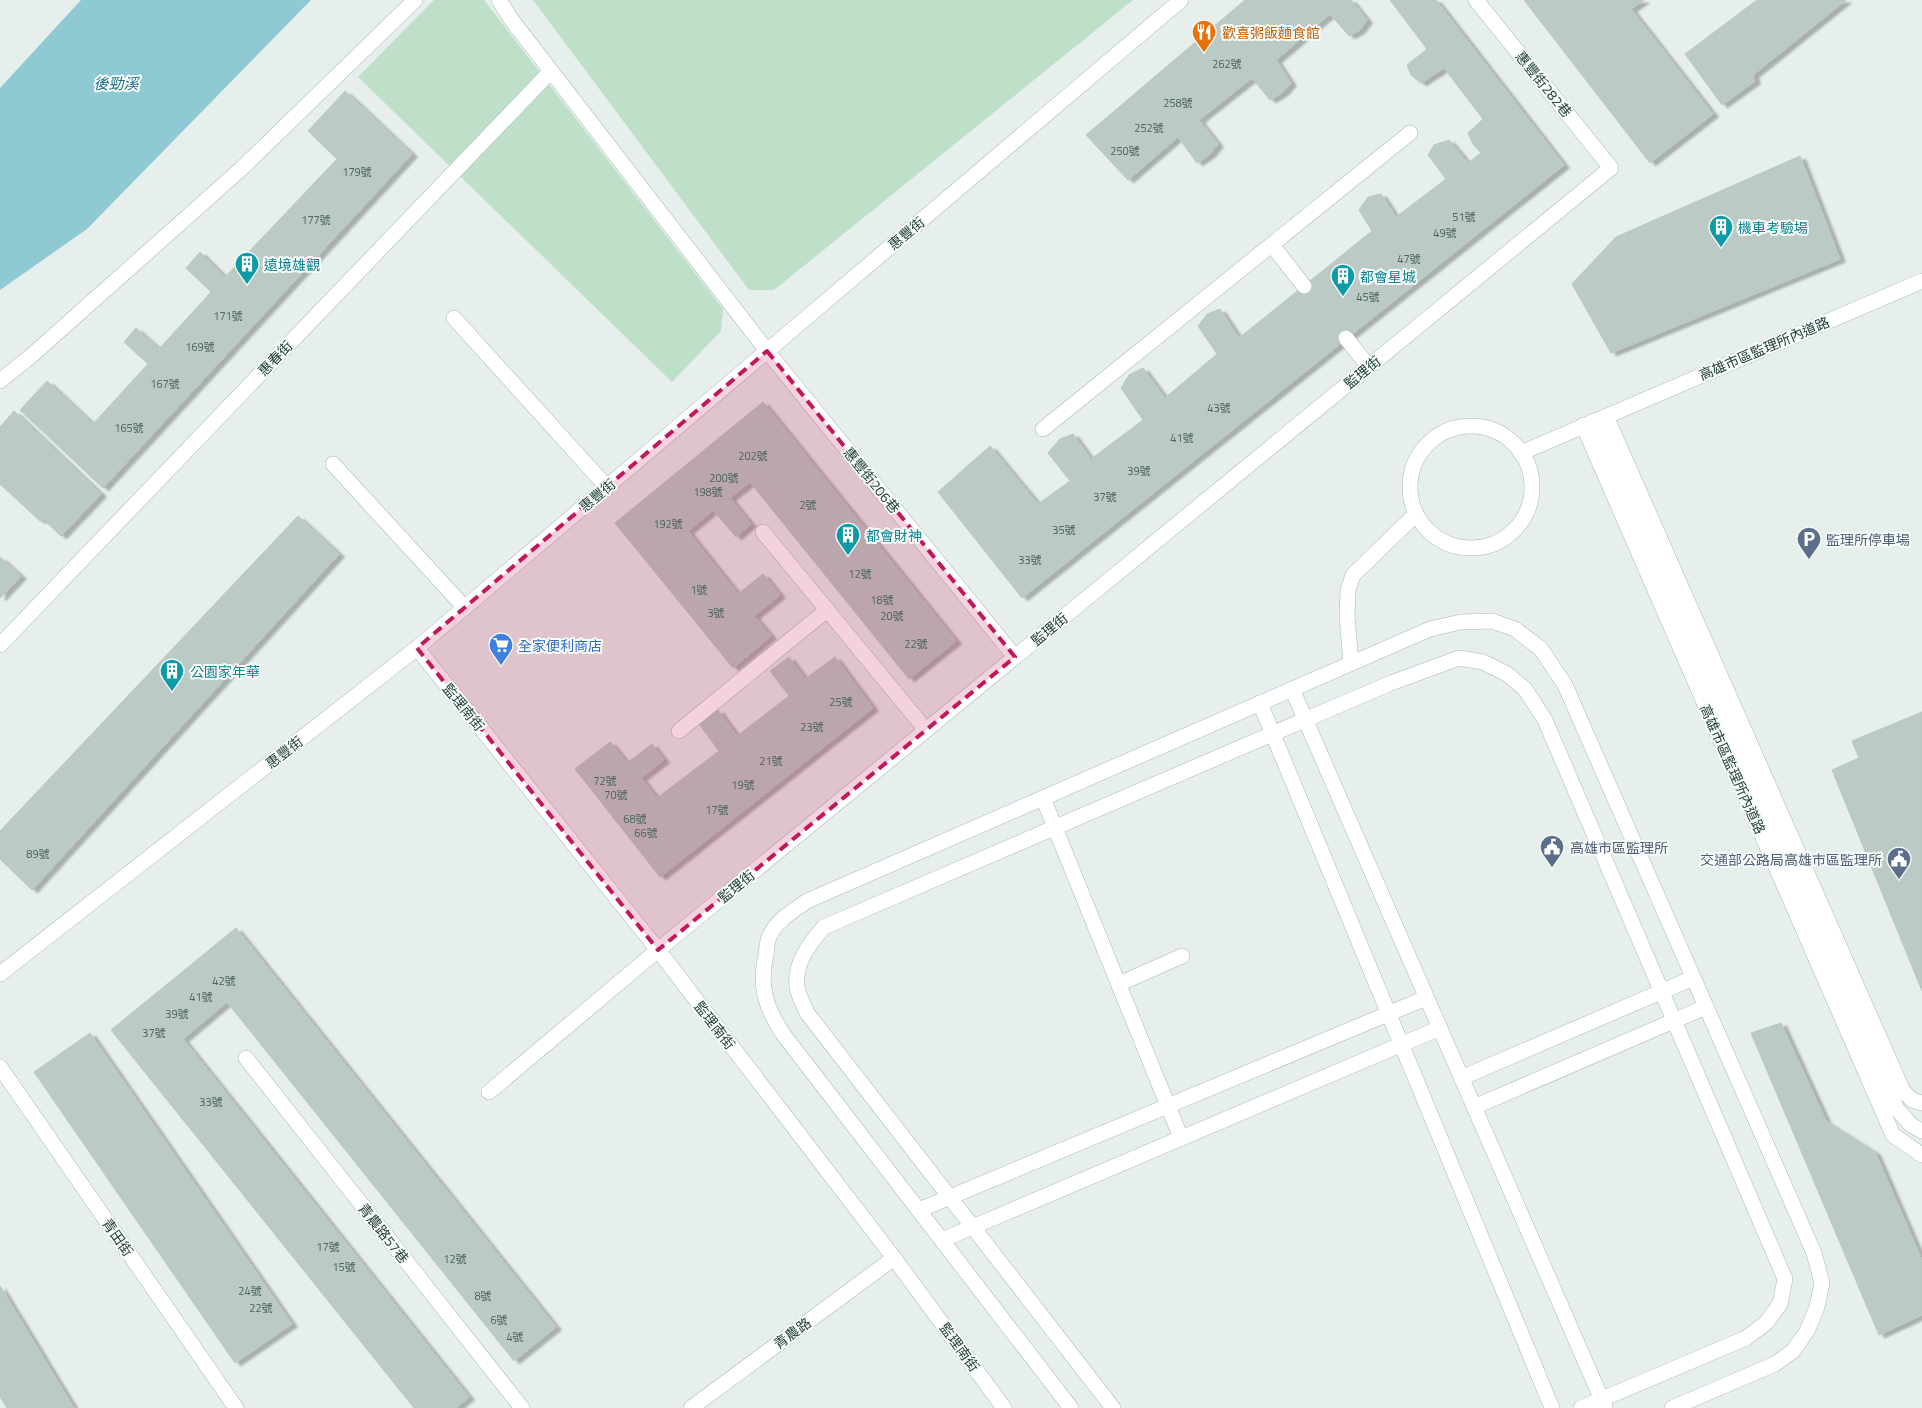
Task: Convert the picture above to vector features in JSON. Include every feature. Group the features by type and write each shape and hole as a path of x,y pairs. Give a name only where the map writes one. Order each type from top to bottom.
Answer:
{"street":[{"path":"0,381 38,350 241,169 416,0"},
{"name":"惠豐街206巷","path":"499,0 511,20 767,351 1015,657"},
{"name":"惠豐街","path":"0,974 417,648 1182,0"},
{"name":"惠豐街282巷","path":"1476,0 1611,168"},
{"name":"惠春街","path":"0,645 551,71"},
{"path":"1043,429 1410,133"},
{"name":"監理街","path":"489,1092 658,950 1611,168"},
{"path":"1272,245 1304,286"},
{"name":"高雄市區監理所內道路","path":"1521,453 1922,281"},
{"path":"454,318 607,487"},
{"path":"1346,338 1369,367"},
{"name":"高雄市區監理所內道路","path":"1594,421 1903,1091 1912,1100 1922,1103"},
{"name":"高雄市區監理所內道路","path":"1594,421 1897,1109 1911,1126 1922,1130"},
{"name":"高雄市區監理所內道路","path":"1594,421 1893,1135 1922,1155"},
{"path":"1469,426 1490,428 1507,438 1521,453 1530,471 1532,491 1527,510 1516,527 1501,540 1483,547 1462,548 1444,542 1428,530 1416,514 1410,495 1411,474 1418,455 1432,440 1449,429 1469,426"},
{"path":"333,464 465,608"},
{"path":"1351,663 1347,616 1348,590 1353,575 1416,514"},
{"path":"763,532 926,730"},
{"path":"679,731 826,610"},
{"path":"1071,1408 773,1019 763,991 764,963 769,935 783,918 806,901 1351,663 1430,629 1461,622 1492,622 1515,630 1541,649 1565,685 1814,1253 1822,1283 1817,1307 1807,1331 1793,1351 1775,1364 1672,1408"},
{"name":"監理南街","path":"417,648 658,950 894,1258 1004,1408"},
{"path":"1113,1408 808,1013 797,988 800,963 809,944 824,927 1391,683 1459,658 1483,662 1507,674 1525,689 1545,720 1785,1279 1780,1304 1766,1323 1746,1338 1603,1404 1581,1408"},
{"path":"1292,689 1603,1404"},
{"path":"1260,703 1552,1408"},
{"path":"1043,798 1181,1138"},
{"path":"1119,984 1182,956"},
{"path":"1461,1078 1693,978"},
{"path":"919,1210 1426,998"},
{"path":"1474,1107 1706,1007"},
{"path":"942,1240 1440,1028"},
{"name":"青農路57巷","path":"246,1058 522,1408"},
{"name":"青田街","path":"0,1067 236,1408"},
{"name":"青農路","path":"691,1408 894,1258"}],"highlighted area":[{"path":"767,351 1015,657 658,950 417,648"}],"green space":[{"path":"434,0 484,0 723,309 721,331 672,382 358,77"},
{"path":"533,0 1133,0 774,290 749,290"}],"water":[{"name":"後勁溪","path":"81,0 311,0 87,229 0,290 0,88"}],"building":[{"path":"1245,0 1351,0 1367,20 1360,30 1349,36 1330,14 1276,60 1291,83 1282,93 1270,100 1252,78 1199,120 1218,144 1209,155 1197,163 1178,137 1128,180 1086,135"},
{"name":"都會星城","path":"1390,0 1436,0 1564,165 1022,598 938,492 990,446 1038,504 1070,481 1048,453 1060,439 1073,434 1091,459 1143,420 1121,388 1129,375 1143,368 1165,398 1217,354 1198,326 1207,314 1220,309 1239,338 1372,231 1359,210 1368,197 1381,194 1396,217 1446,179 1428,155 1434,145 1449,140 1468,163 1481,153 1473,144 1468,133 1483,119 1444,68 1421,83 1411,75 1407,65 1427,49"},
{"path":"1524,0 1644,0 1631,9 1713,114 1650,163"},
{"path":"1757,0 1846,0 1753,75 1755,81 1722,105 1685,54"},
{"name":"遠境雄觀","path":"345,91 412,154 103,488 20,410 47,381 93,424 148,364 124,342 136,328 159,349 211,292 186,268 200,252 225,277 337,159 308,131"},
{"name":"機車考驗場","path":"1800,156 1840,259 1611,353 1572,284 1616,237"},
{"name":"都會財神","path":"763,402 956,641 909,679 750,482 730,498 751,524 736,537 713,510 688,531 738,594 763,574 780,595 754,616 771,636 733,668 615,523"},
{"path":"14,411 101,494 61,536 42,518 40,521 0,484 0,427"},
{"name":"公園家年華","path":"298,516 339,554 32,890 0,859 0,831"},
{"path":"0,557 21,576 0,598"},
{"path":"789,657 805,679 835,657 873,708 660,877 575,769 610,742 627,763 652,744 664,760 641,778 657,798 719,751 699,724 718,710 737,736 789,696 770,671"},
{"name":"交通部公路局高雄市區監理所","path":"1922,712 1922,991 1832,770 1859,758 1852,741"},
{"path":"236,928 556,1327 514,1361 227,1002 183,1039 469,1397 456,1408 414,1408 111,1030"},
{"path":"1781,1023 1826,1121 1875,1152 1922,1260 1922,1315 1879,1335 1751,1033"},
{"path":"90,1033 292,1324 235,1363 34,1072"},
{"path":"0,1286 74,1408 7,1408 0,1397"}],"place":[{"name":"歡喜粥飯麵食館","path":"1204,53"},
{"name":"機車考驗場","path":"1721,248"},
{"name":"遠境雄觀","path":"247,285"},
{"name":"都會星城","path":"1343,297"},
{"name":"都會財神","path":"848,556"},
{"name":"監理所停車場","path":"1809,560"},
{"name":"全家便利商店","path":"501,666"},
{"name":"公園家年華","path":"172,692"},
{"name":"高雄市區監理所","path":"1552,868"},
{"name":"交通部公路局高雄市區監理所","path":"1899,880"}]}
